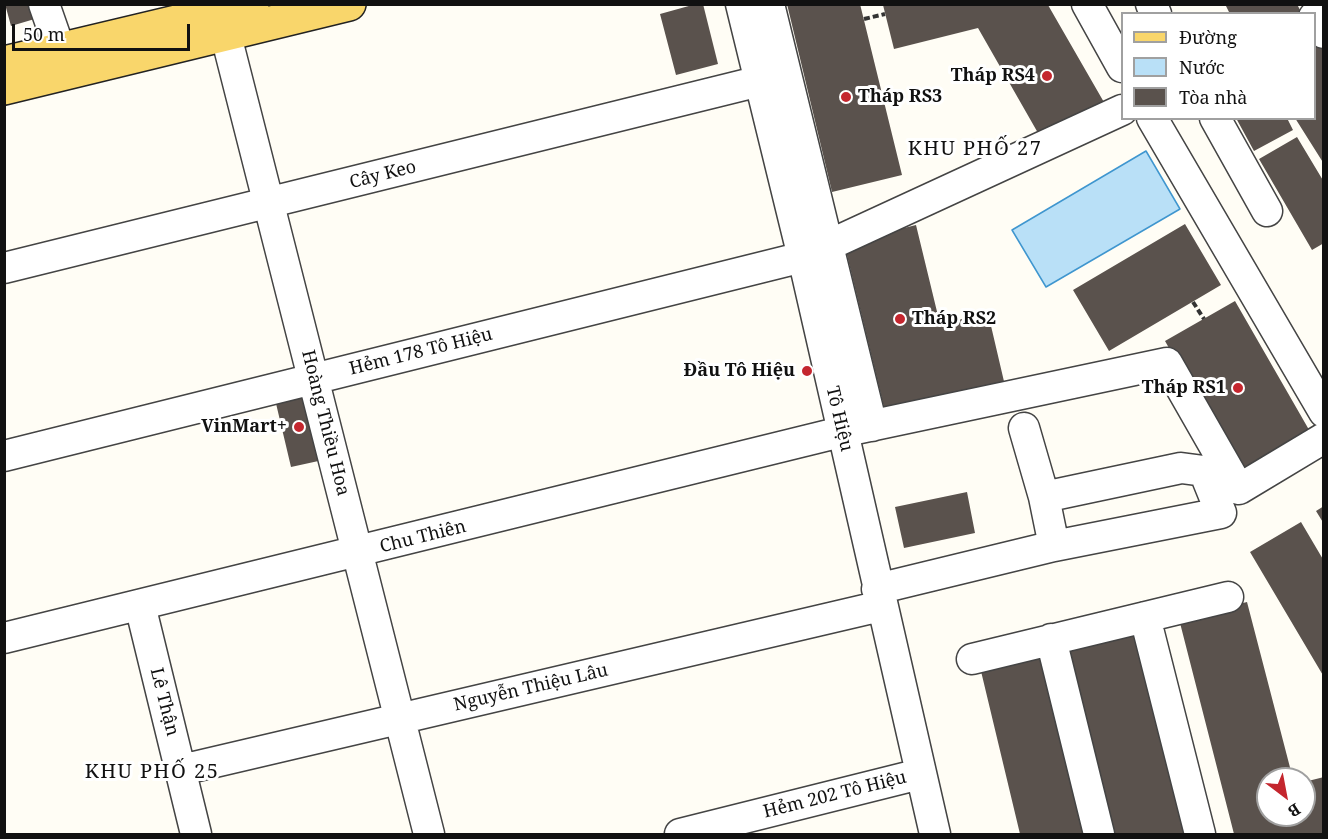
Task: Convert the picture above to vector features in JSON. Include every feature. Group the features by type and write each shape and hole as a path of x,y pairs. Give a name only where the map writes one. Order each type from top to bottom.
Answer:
{"main road":[{"path":"4,88 222,23 252,4"},
{"path":"4,63 60,50 349,4"}],"street":[{"path":"44,4 60,50"},
{"name":"Tô Hiệu","path":"741,4 760,81 816,252 842,432 935,834"},
{"path":"769,4 816,252 872,426"},
{"path":"1087,4 1121,65"},
{"name":"Hoàng Thiều Hoa","path":"222,23 315,378 429,834"},
{"name":"Cây Keo","path":"4,268 760,81"},
{"name":"Hẻm 178 Tô Hiệu","path":"4,456 816,252 1121,110"},
{"path":"1153,120 1323,412"},
{"path":"1216,120 1267,212"},
{"name":"Chu Thiên","path":"4,638 842,432 1167,363 1239,489 1323,438"},
{"path":"1024,428 1044,497 1054,546"},
{"name":"Nguyễn Thiệu Lâu","path":"181,771 400,719 879,597 1054,546 1221,513 1204,471 1181,468 1044,497"},
{"path":"972,659 1228,597"},
{"name":"Lê Thận","path":"140,606 196,834"},
{"path":"1145,617 1200,834"},
{"path":"1051,639 1099,834"},
{"name":"Hẻm 202 Tô Hiệu","path":"680,834 920,774"}],"path":[{"path":"864,19 885,14"},
{"path":"1193,302 1204,319"}],"water":[{"path":"1146,151 1180,209 1046,287 1012,230"}],"building":[{"path":"5,4 34,4 38,18 11,26"},
{"path":"703,4 718,64 676,75 660,14"},
{"name":"Tháp RS3","path":"787,4 860,4 902,175 832,192"},
{"path":"1225,4 1297,4 1301,12 1229,12"},
{"name":"Tháp RS4","path":"883,5 1048,5 1105,104 1042,140 978,28 894,49"},
{"path":"1316,36 1324,47 1324,164 1296,120 1316,120"},
{"path":"1237,120 1288,120 1293,130 1254,151"},
{"path":"1297,137 1324,182 1324,243 1312,250 1259,159"},
{"name":"Tháp RS1","path":"1185,224 1221,285 1109,351 1073,290"},
{"name":"Tháp RS2","path":"916,225 940,324 988,313 1006,390 887,420 844,243"},
{"name":"Tháp RS1","path":"1235,301 1312,435 1241,475 1165,341"},
{"name":"VinMart+","path":"306,387 323,460 291,467 274,395"},
{"path":"967,492 975,533 904,548 895,507"},
{"path":"1324,506 1324,524 1316,511"},
{"path":"1301,522 1324,561 1324,677 1250,552"},
{"path":"1247,602 1290,767 1256,767 1256,827 1316,827 1316,779 1324,777 1324,834 1234,834 1179,619"},
{"path":"1137,628 1189,834 1114,834 1066,647"},
{"path":"1048,651 1092,834 1020,834 980,667"}],"place":[{"name":"Tháp RS4","path":"1047,76"},
{"name":"Tháp RS3","path":"846,97"},
{"name":"Tháp RS2","path":"900,319"},
{"name":"Đầu Tô Hiệu","path":"807,371"},
{"name":"Tháp RS1","path":"1238,388"},
{"name":"VinMart+","path":"299,427"}],"district":[{"name":"KHU PHỐ 27","path":"975,149"},
{"name":"KHU PHỐ 25","path":"152,772"}]}
